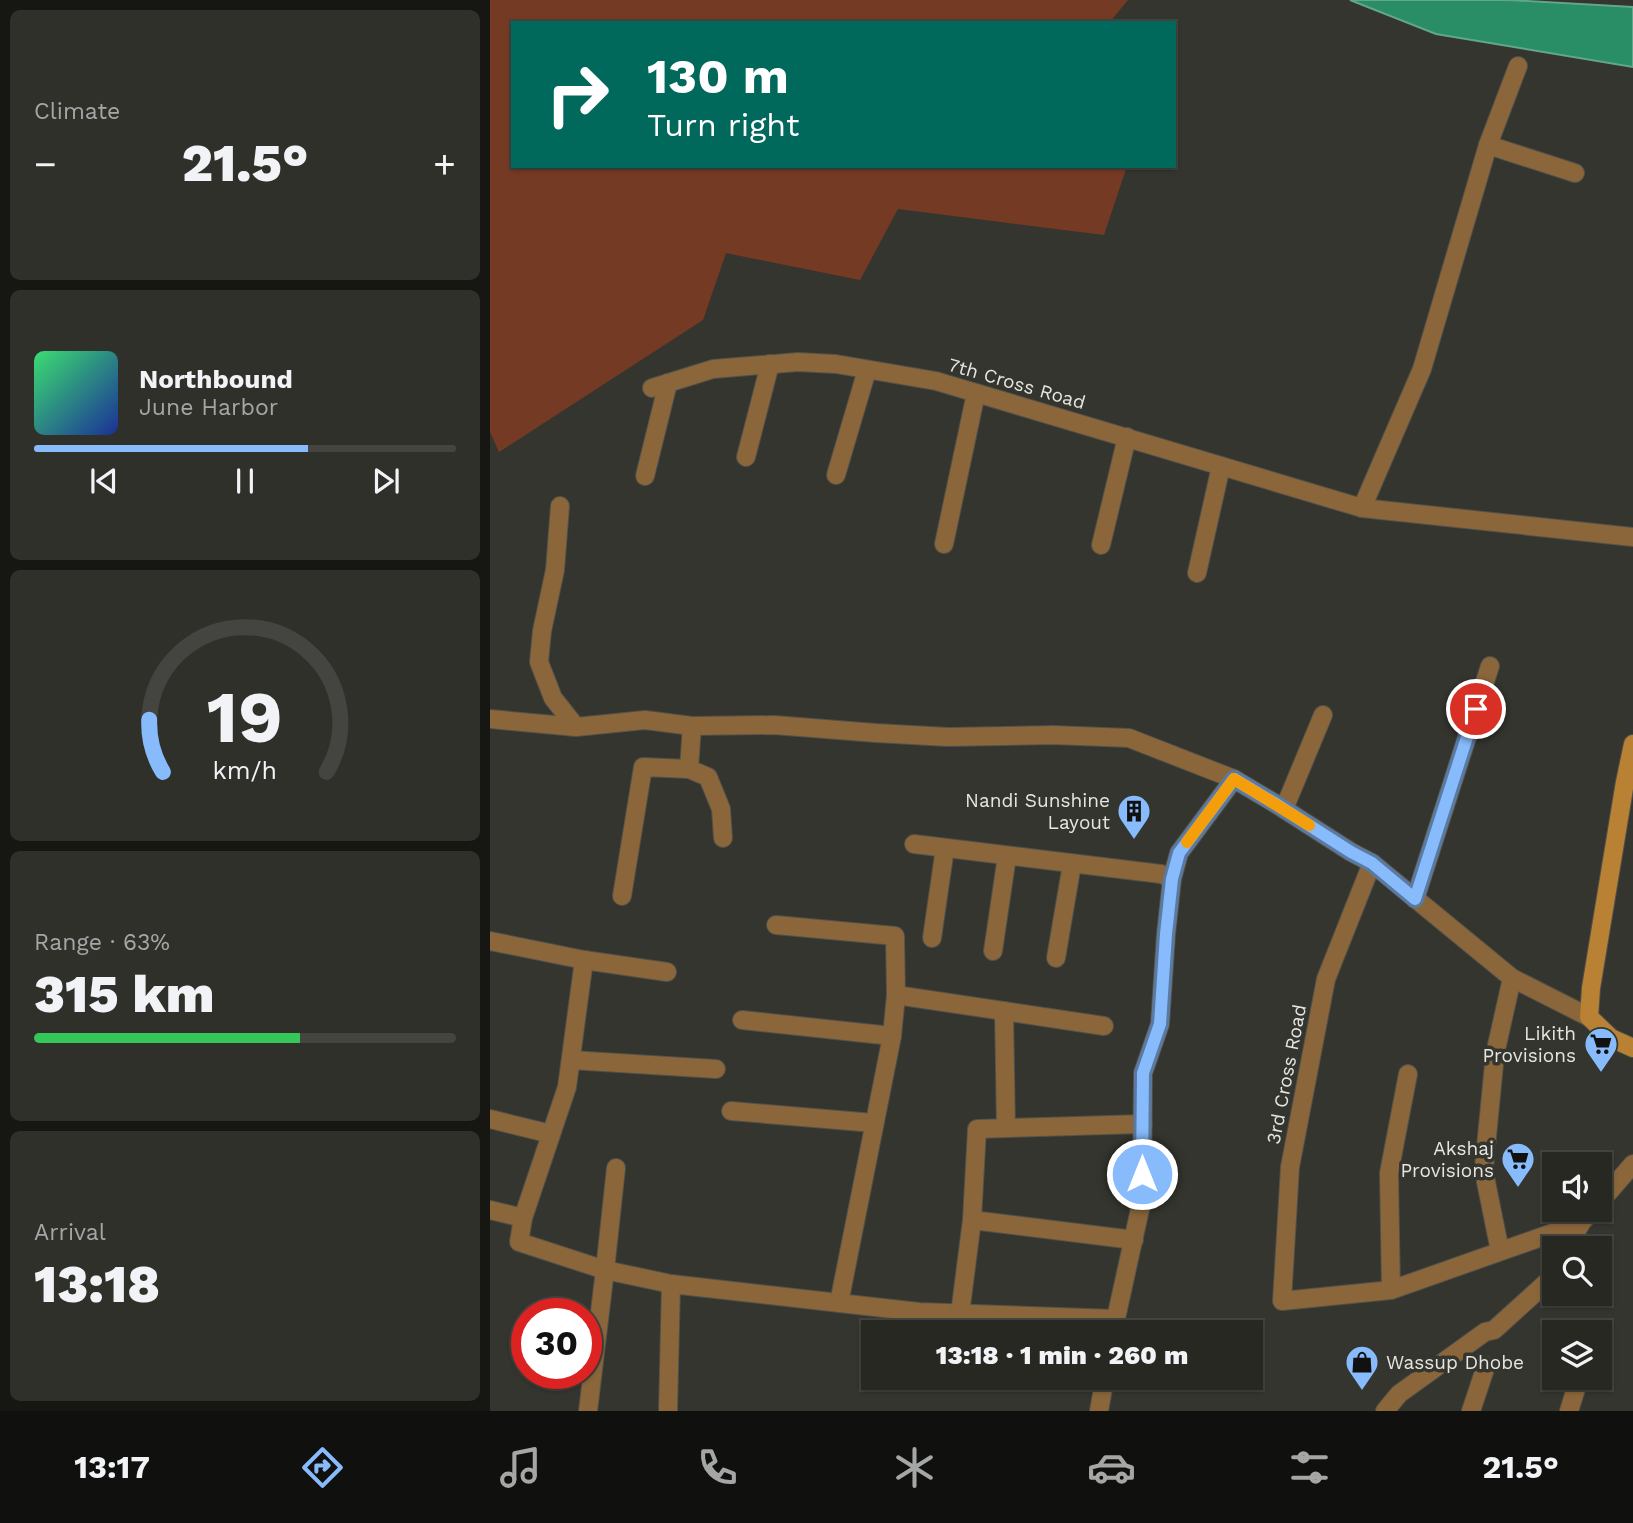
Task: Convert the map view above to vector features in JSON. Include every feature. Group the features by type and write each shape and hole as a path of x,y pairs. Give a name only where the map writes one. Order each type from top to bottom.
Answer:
{"street":[{"path":"1362,508 1422,369 1488,145 1518,66"},
{"path":"1488,145 1575,173"},
{"name":"7th Cross Road","path":"645,476 660,386 713,369 798,362 836,364 936,381 1362,508 1633,537"},
{"path":"746,457 770,364"},
{"path":"836,475 867,369"},
{"path":"944,544 976,393"},
{"path":"1101,545 1127,437"},
{"path":"1197,573 1221,466"},
{"path":"560,506 555,570 542,631 539,662 552,698 576,727"},
{"path":"1415,899 1490,666"},
{"path":"1284,809 1323,715"},
{"path":"490,719 576,727 645,720 692,726 774,725 948,737 1053,735 1129,738 1234,779 1372,863 1512,978 1589,1017 1611,1038 1633,1048"},
{"path":"689,769 692,726"},
{"path":"1589,1017 1591,988 1633,744"},
{"path":"622,895 643,766 689,769 708,777 720,809 723,838"},
{"path":"1115,1320 1142,1199 1143,1073 1160,1024 1172,879 1179,853 1234,779"},
{"path":"914,844 1161,874 1172,879"},
{"path":"932,938 946,848"},
{"path":"993,951 1007,856"},
{"path":"1056,958 1072,863"},
{"name":"3rd Cross Road","path":"1372,863 1326,979 1290,1167 1282,1301 1391,1290"},
{"path":"776,925 895,936 896,995 892,1036 839,1303"},
{"path":"490,941 589,961 667,972"},
{"path":"589,961 584,960 568,1087 523,1218 519,1242 606,1270 671,1284 919,1312 1044,1320"},
{"path":"1500,1251 1484,1167 1495,1054 1512,978"},
{"path":"896,995 1104,1026"},
{"path":"1004,1011 1006,1128"},
{"path":"742,1020 892,1036"},
{"path":"571,1060 716,1069"},
{"path":"1408,1074 1390,1174 1391,1290 1581,1223"},
{"path":"731,1111 874,1123"},
{"path":"490,1119 551,1134"},
{"path":"960,1314 972,1220 977,1129 1143,1124"},
{"path":"1612,1188 1633,1164"},
{"path":"588,1411 606,1270 615,1168"},
{"path":"490,1210 523,1218"},
{"path":"972,1220 1134,1240"},
{"path":"1574,1236 1581,1223"},
{"path":"668,1411 671,1284"},
{"path":"1385,1411 1399,1394 1485,1332 1494,1330 1542,1287"},
{"path":"1471,1411 1486,1366"},
{"path":"1099,1411 1103,1390"},
{"path":"1569,1411 1576,1390"}],"shaded area":[{"path":"490,0 1128,0 1111,21 511,21 511,168 1126,168 1104,235 898,209 860,280 726,253 703,320 499,452 490,432"},
{"path":"1350,0 1509,0 1633,7 1633,67 1436,34"}],"slow traffic":[{"path":"1187,842 1234,779 1309,825"}],"place":[{"name":"Nandi Sunshine Layout","path":"1134,841"},
{"name":"Likith Provisions","path":"1601,1074"},
{"name":"Akshaj Provisions","path":"1518,1189"},
{"name":"Wassup Dhobe","path":"1362,1392"}],"route":[{"path":"1142,1174 1143,1073 1160,1024 1172,879 1179,853 1234,779 1372,863 1415,899 1476,709"}]}
